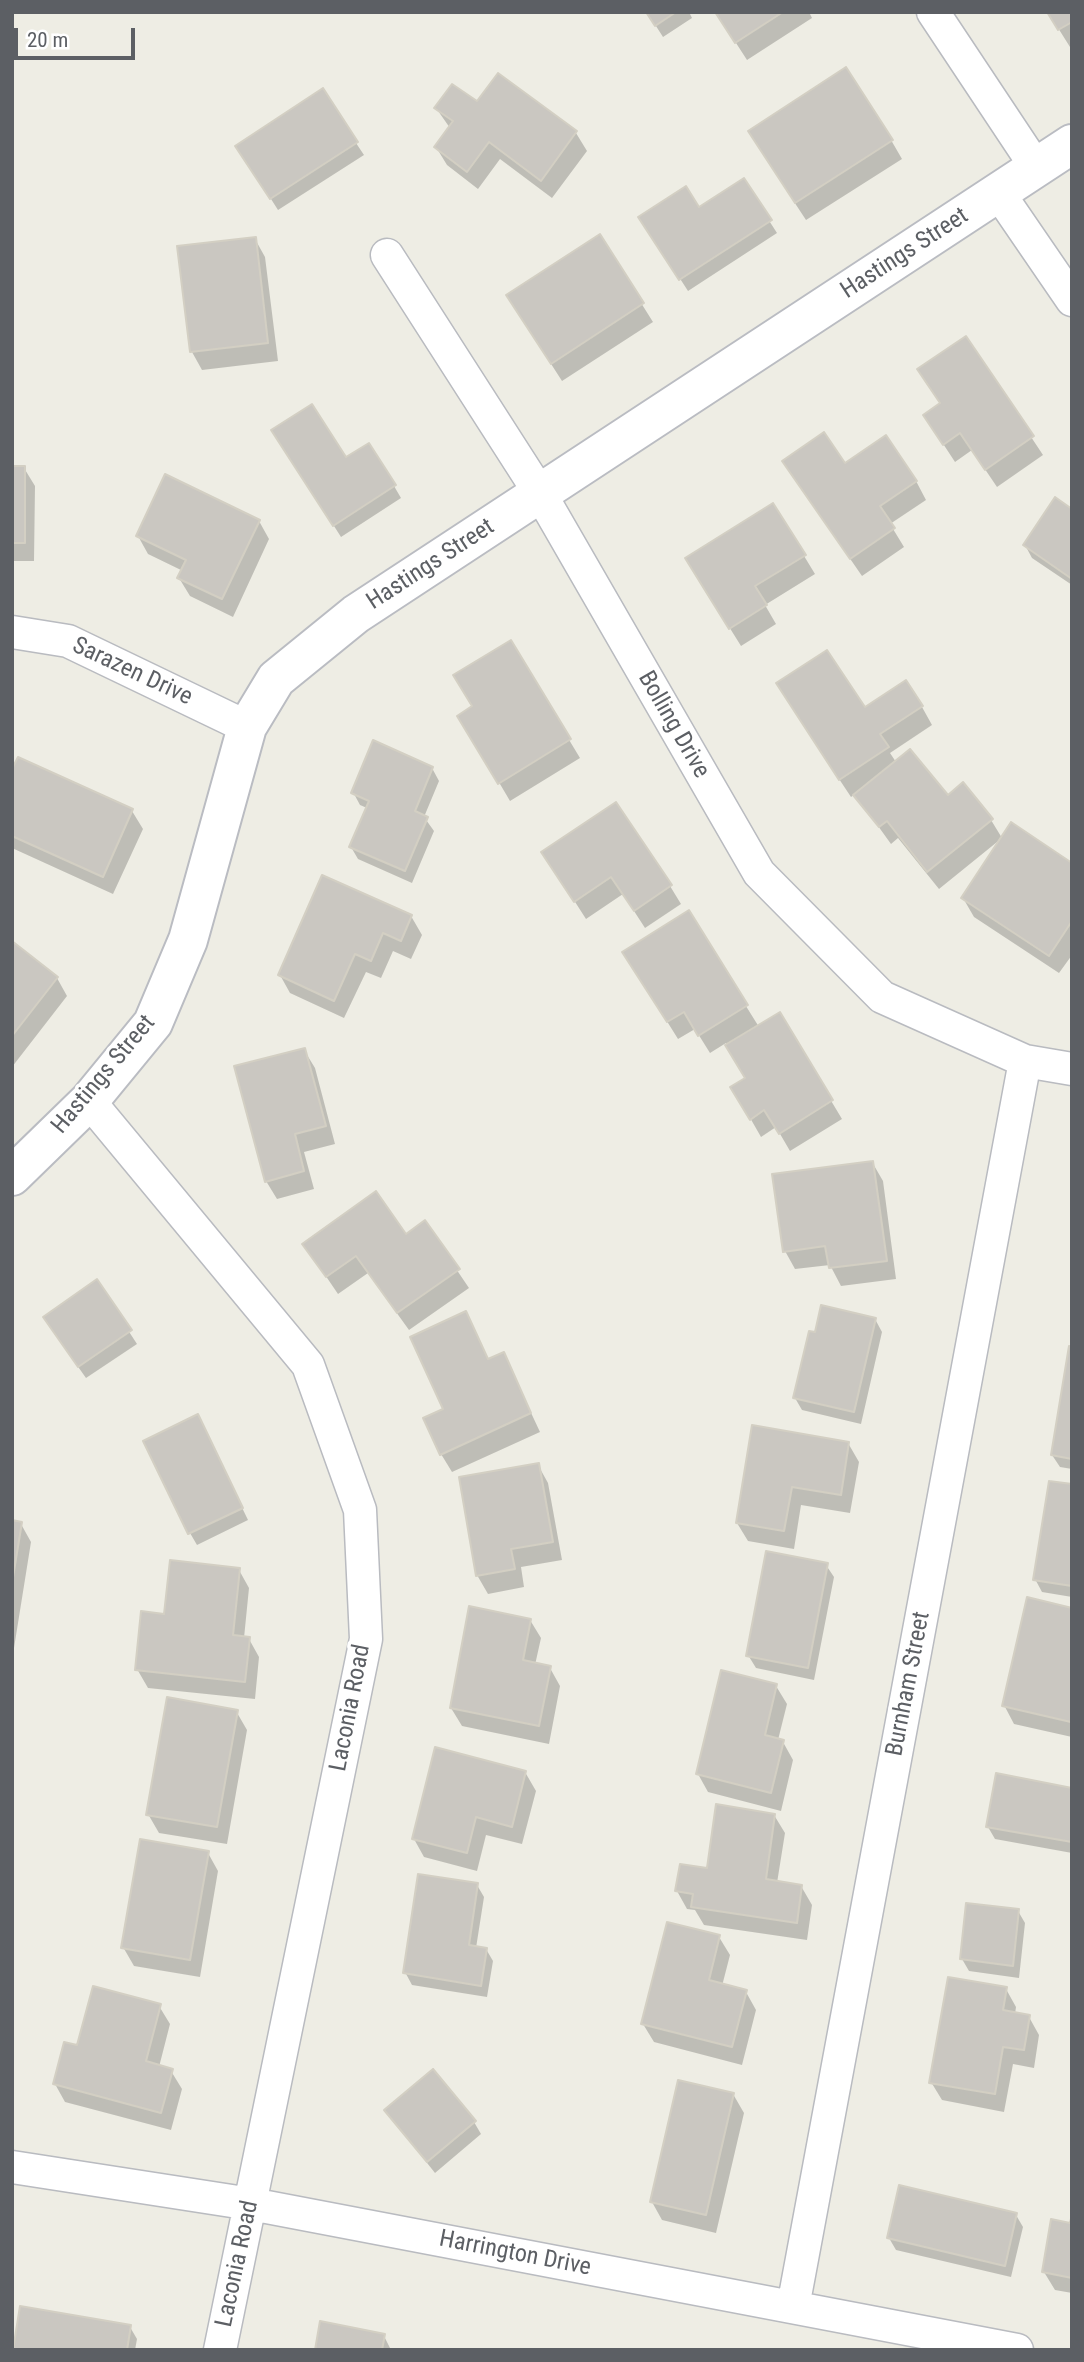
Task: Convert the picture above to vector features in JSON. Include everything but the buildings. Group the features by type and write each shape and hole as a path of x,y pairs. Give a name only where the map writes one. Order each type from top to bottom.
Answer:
{"street":[{"path":"933,12 1036,167"},
{"name":"Hastings Street","path":"12,1175 89,1101 153,1023 188,940 247,727 276,680 356,614 1072,144"},
{"path":"998,192 1072,300"},
{"name":"Bolling Drive","path":"387,255 541,495 759,873 882,997 1026,1061 1072,1069"},
{"name":"Sarazen Drive","path":"12,632 68,641 247,727"},
{"name":"Burnham Street","path":"793,2307 1026,1061"},
{"name":"Laconia Road","path":"89,1101 308,1365 360,1510 366,1639 220,2350"},
{"name":"Harrington Drive","path":"12,2167 251,2204 1017,2350"}]}
